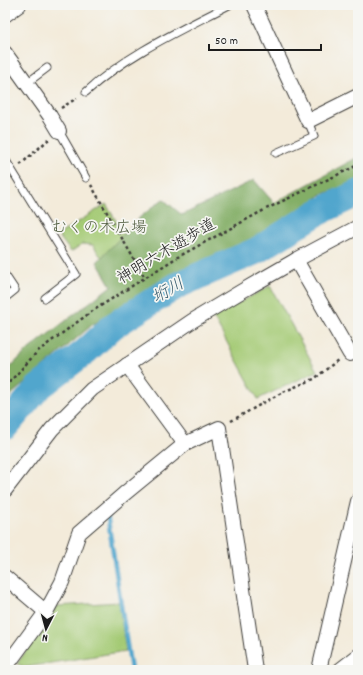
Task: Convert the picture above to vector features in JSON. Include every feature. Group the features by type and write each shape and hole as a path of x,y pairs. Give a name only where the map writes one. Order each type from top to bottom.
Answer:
{"street":[{"path":"5,14 19,5"},
{"path":"254,5 308,122 358,96"},
{"path":"5,53 50,116 58,131"},
{"path":"5,490 52,429 92,389 198,318 242,291 358,227"},
{"path":"296,260 350,354"},
{"path":"127,366 185,444"},
{"path":"5,668 46,612 62,582 79,533 185,444 219,428 255,670"},
{"path":"318,670 358,501"},
{"path":"5,577 46,612"},
{"path":"340,670 358,656"}],"lane":[{"path":"86,92 133,57 229,5"},
{"path":"27,83 47,68"},
{"path":"276,153 314,136 308,122"},
{"path":"58,131 86,178"},
{"path":"5,158 76,274 45,298"},
{"path":"5,275 15,290 5,298"}],"path":[{"path":"50,116 86,92"},
{"path":"13,171 58,131"},
{"name":"神明六木遊歩道","path":"5,387 38,351 91,312 176,258 266,210 358,165"},
{"path":"86,178 145,278"},
{"path":"219,428 283,392 314,379 332,364 350,354"}],"green space":[{"path":"358,157 358,182 320,195 300,216 141,297 92,325 12,394 5,403 5,372 29,349 111,286 97,262 139,218 163,199 182,215 254,180 274,203"},
{"name":"むくの木広場","path":"106,204 148,274 123,290 93,245 82,244 71,252 58,235"},
{"path":"270,286 317,371 258,399 213,317"},
{"path":"119,602 126,651 26,667 17,664 57,606"}],"waterway":[{"name":"垳川","path":"5,427 38,388 86,351 113,326 178,285 256,251 317,213 358,193"},
{"path":"107,513 131,670"}]}
